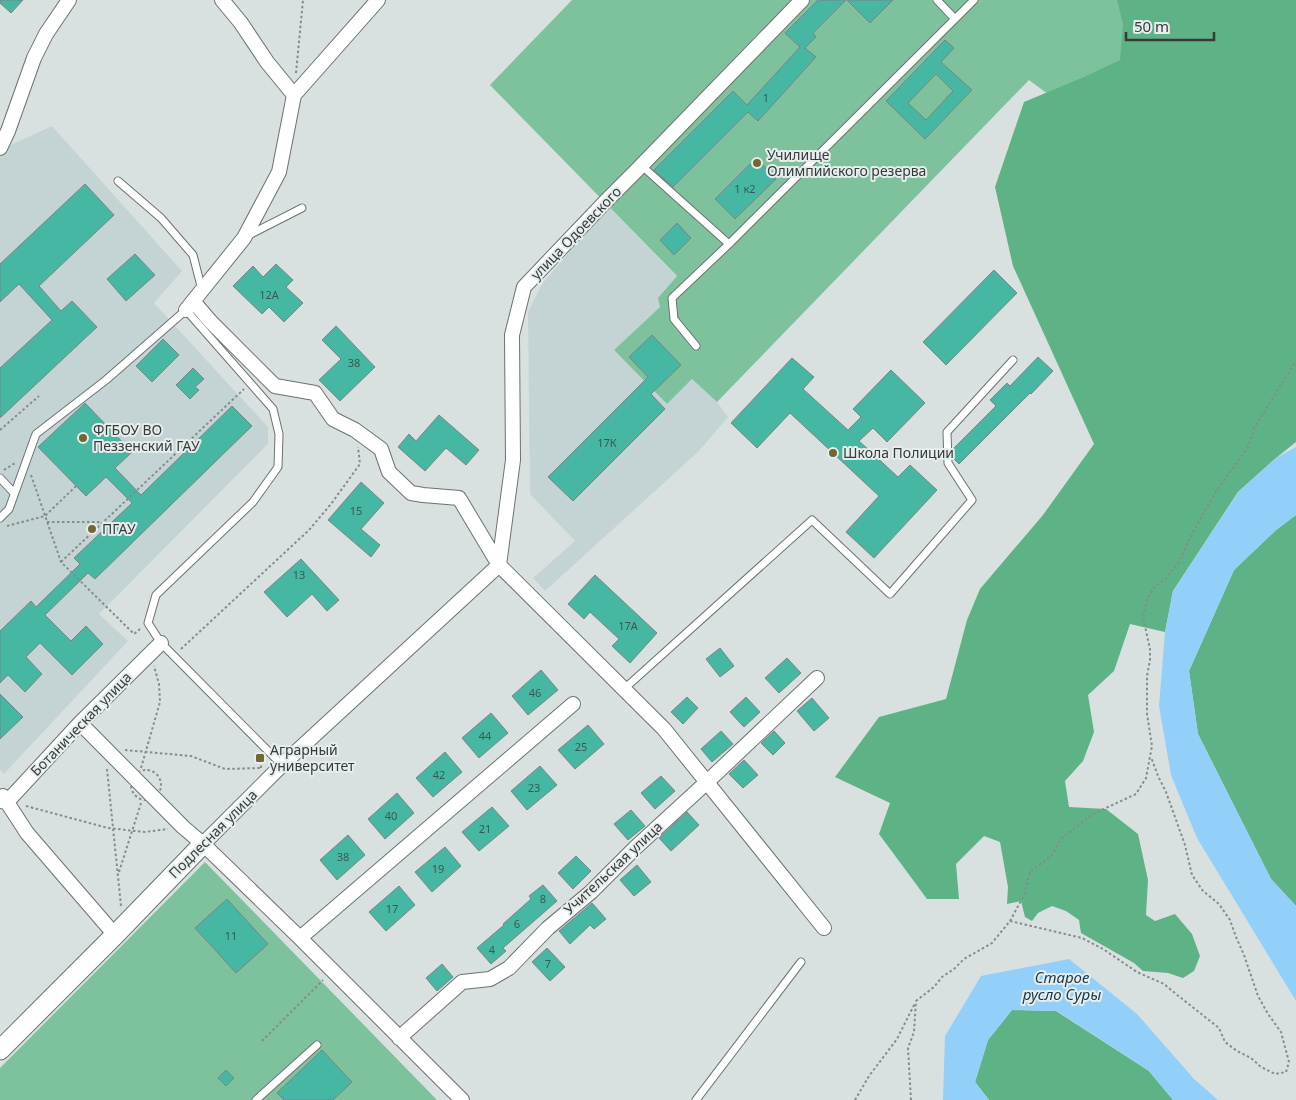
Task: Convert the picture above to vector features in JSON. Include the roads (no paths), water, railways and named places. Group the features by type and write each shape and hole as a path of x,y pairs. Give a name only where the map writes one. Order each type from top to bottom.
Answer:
{"street":[{"path":"0,148 34,58 46,34 69,0"},
{"path":"222,0 241,23 267,62 294,95"},
{"path":"378,0 294,95 279,172 244,238 194,300 210,321 275,386 315,393 334,419 355,430 381,449 389,472 411,493 459,498 499,565 664,729 824,928"},
{"name":"улица Одоевского","path":"499,565 513,460 512,334 524,287 604,202 642,166 802,0"},
{"name":"Подлесная улица","path":"0,1050 282,765 499,565"},
{"name":"Ботаническая улица","path":"2,798 161,643"},
{"name":"Учительская улица","path":"399,1038 462,982 490,979 509,968 548,928 591,892 635,848 817,678"},
{"path":"300,938 574,704"},
{"path":"80,723 183,827 300,938 462,1100"},
{"path":"2,798 27,833 115,935"}],"lane":[{"path":"937,0 955,19"},
{"path":"696,346 674,319 672,298 729,244 974,0"},
{"path":"642,166 729,244"},
{"path":"118,181 161,218 193,255 194,300 250,383 273,409 279,434 278,467 253,502 156,595 148,623 161,643 282,765"},
{"path":"244,238 302,208"},
{"path":"0,518 9,509 36,434 106,380 194,300"},
{"path":"624,689 812,520 890,594 972,500 948,463 947,432 1013,360"},
{"path":"0,478 14,493"},
{"path":"696,1100 801,962"},
{"path":"256,1100 317,1045"}],"water":[{"path":"1296,447 1296,515 1276,530 1234,570 1189,671 1198,734 1271,879 1296,906 1296,1001 1197,838 1171,775 1159,706 1165,632 1173,591 1238,492 1276,458"},
{"name":"Старое русло Суры","path":"1069,959 1137,1014 1194,1079 1218,1100 1173,1100 1149,1071 1057,1011 1012,1010 988,1040 975,1082 989,1100 943,1100 945,1036 981,976"}],"place":[{"name":"Училище Олимпийского резерва","path":"757,163"},
{"name":"ФГБОУ ВО Пеззенский ГАУ","path":"83,438"},
{"name":"Школа Полиции","path":"833,453"},
{"name":"ПГАУ","path":"92,529"},
{"name":"Аграрный университет","path":"260,758"}]}
